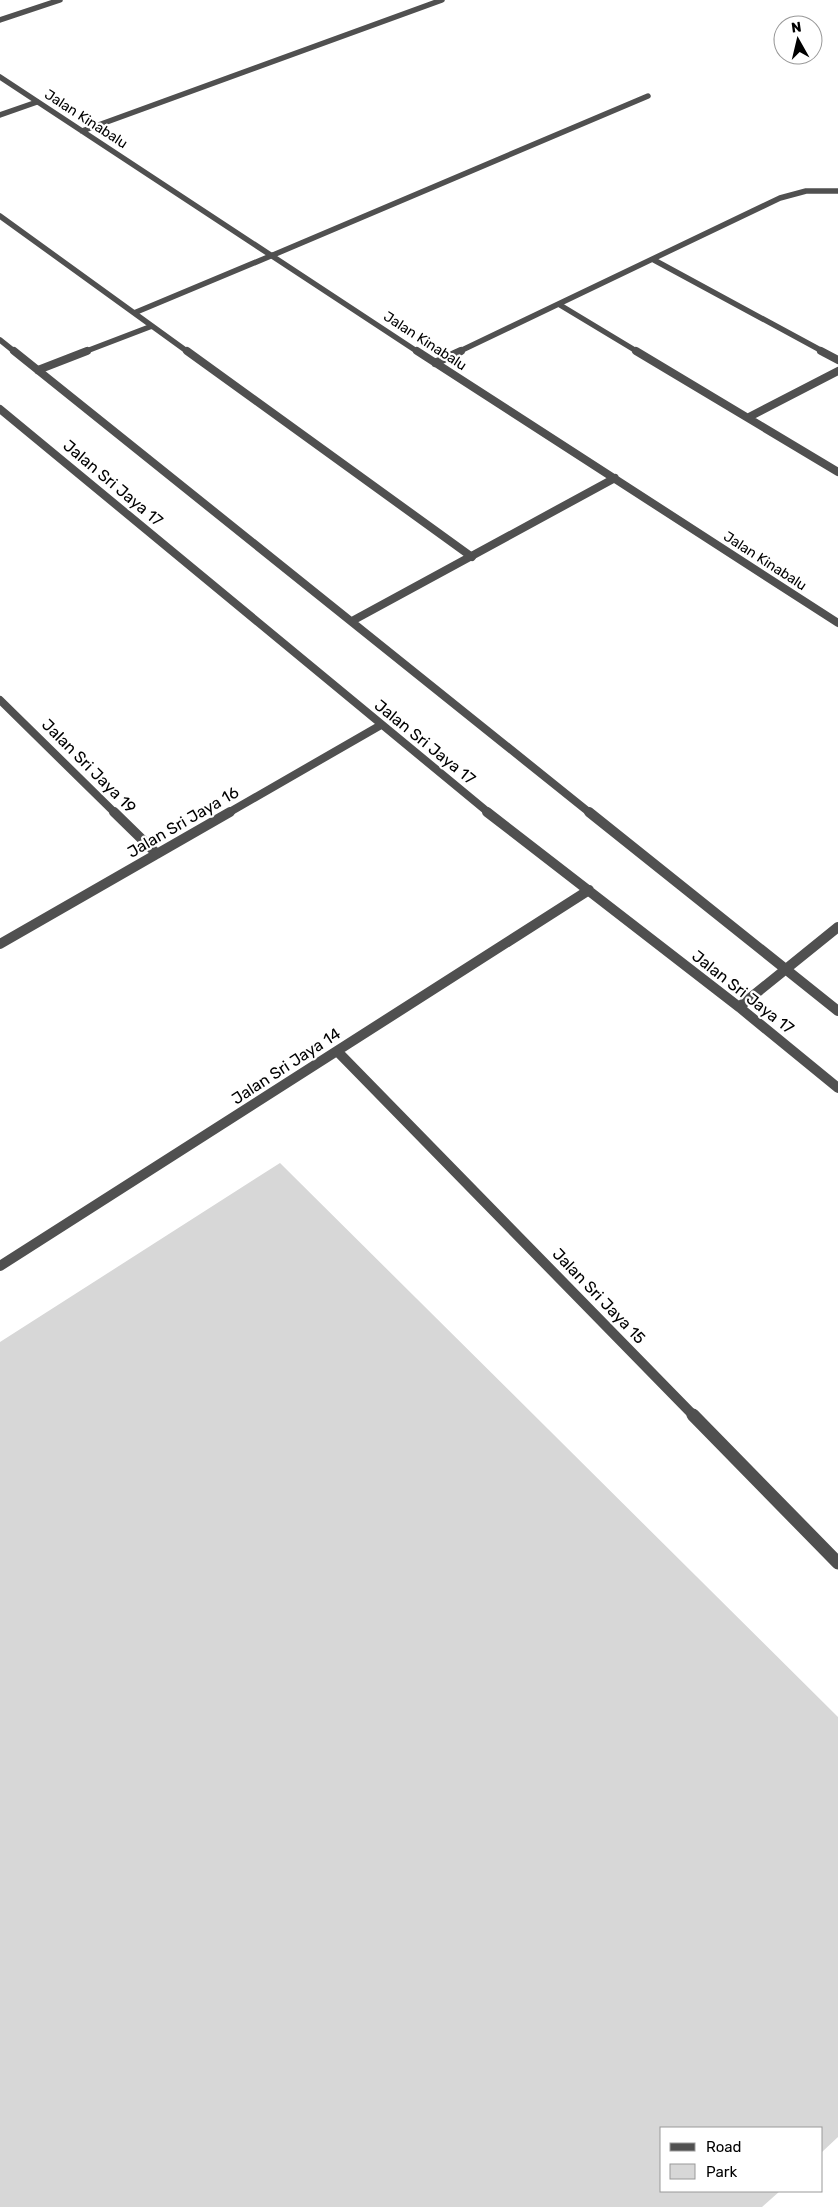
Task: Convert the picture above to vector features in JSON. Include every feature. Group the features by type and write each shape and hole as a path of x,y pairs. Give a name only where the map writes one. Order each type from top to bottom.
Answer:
{"street":[{"path":"0,20 60,0"},
{"path":"82,131 442,0"},
{"name":"Jalan Kinabalu","path":"0,78 273,255 435,363 838,623"},
{"path":"134,314 648,96"},
{"path":"0,115 36,102"},
{"path":"435,363 560,305 780,198 806,191 838,191"},
{"path":"0,216 472,557"},
{"path":"654,260 838,360"},
{"path":"560,305 838,472"},
{"path":"38,370 152,326"},
{"path":"0,340 838,1011"},
{"path":"749,417 838,370"},
{"name":"Jalan Sri Jaya 17","path":"0,409 476,803 739,1007 838,1088"},
{"path":"352,621 615,478"},
{"name":"Jalan Sri Jaya 19","path":"0,700 156,854"},
{"name":"Jalan Sri Jaya 16","path":"0,944 381,725"},
{"name":"Jalan Sri Jaya 14","path":"0,1266 589,890"},
{"path":"739,1007 838,928"},
{"name":"Jalan Sri Jaya 15","path":"337,1051 838,1562"}],"green space":[{"path":"280,1163 838,1717 838,2137 823,2151 823,2127 660,2127 660,2192 779,2192 762,2207 0,2207 0,1342"}]}
